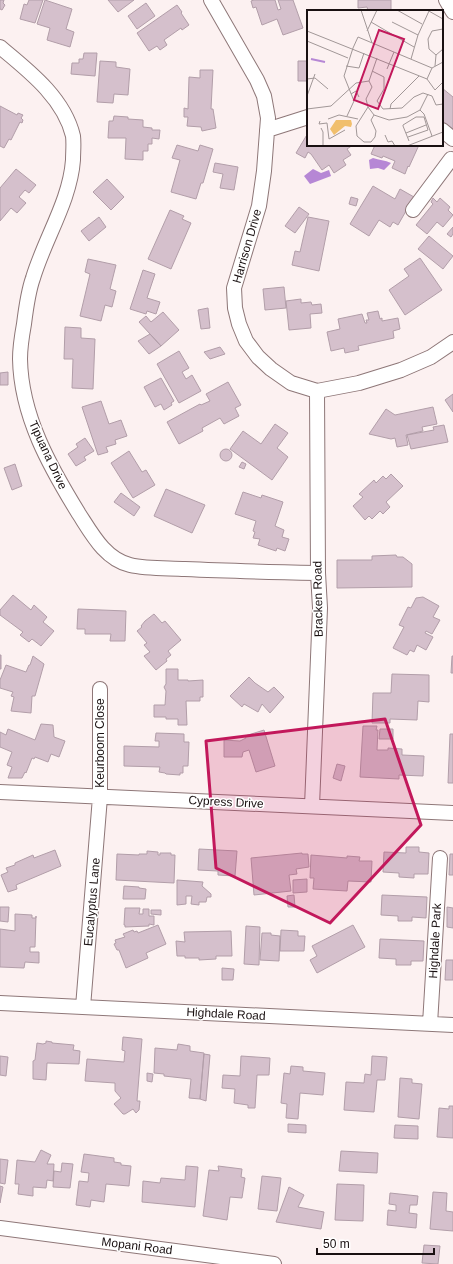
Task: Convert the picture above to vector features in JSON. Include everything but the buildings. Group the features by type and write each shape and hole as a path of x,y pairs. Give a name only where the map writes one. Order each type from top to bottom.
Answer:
{"street":[{"name":"Harrison Drive","path":"211,0 233,36 264,96 268,118 264,171 259,206 234,288 235,308 239,324 246,341 258,357 271,369 291,383 317,391 359,383 401,370 431,357 453,342"},
{"name":"Tipuana Drive","path":"0,47 32,73 56,100 69,123 73,138 72,176 60,211 33,278 26,309 20,358 22,385 30,418 58,480 99,544 114,558 130,565 229,571 318,573"},
{"path":"267,130 307,116"},
{"path":"443,131 453,139"},
{"path":"413,210 451,159 453,160"},
{"name":"Bracken Road","path":"312,806 320,608 318,573 317,391"},
{"name":"Keurboom Close","path":"100,689 100,796"},
{"name":"Cypress Drive","path":"0,792 453,813"},
{"name":"Eucalyptus Lane","path":"84,1007 100,796"},
{"name":"Highdale Park","path":"430,1024 440,858"},
{"name":"Highdale Road","path":"0,1003 453,1025"},
{"name":"Mopani Road","path":"0,1228 274,1264"}],"highlighted area":[{"path":"385,719 421,825 330,923 216,868 206,741"}],"shaded area":[{"path":"373,158 391,163 384,170 378,168 370,169 369,160"},
{"path":"313,169 321,173 329,170 331,176 310,184 304,176"}]}
